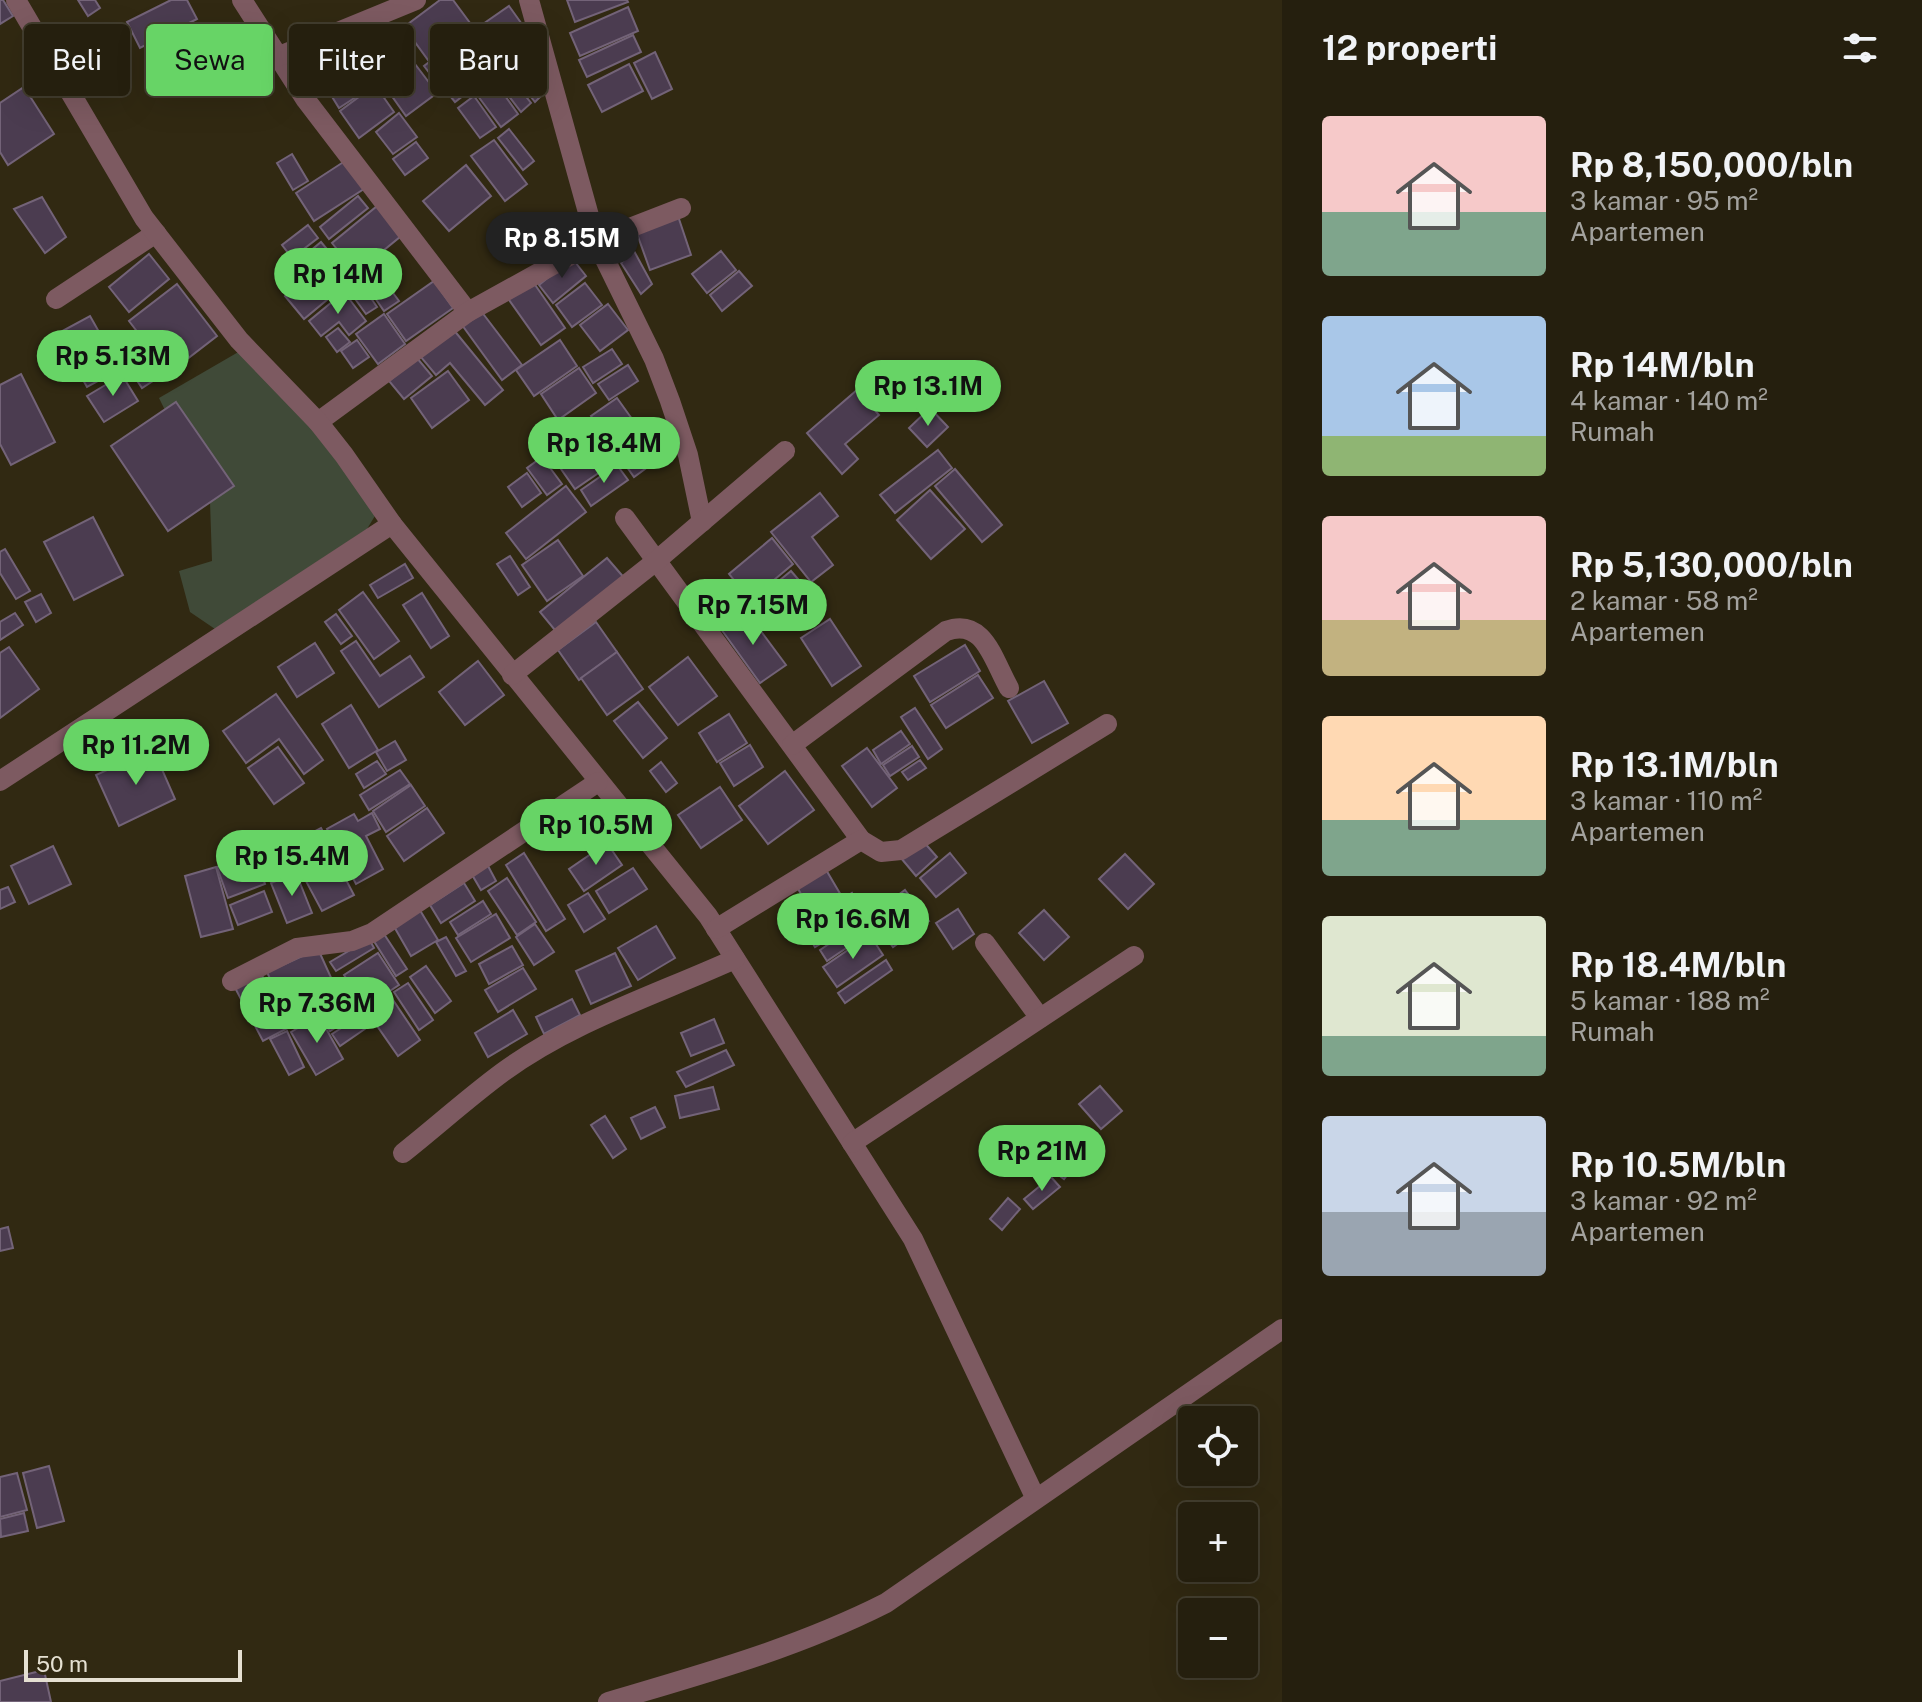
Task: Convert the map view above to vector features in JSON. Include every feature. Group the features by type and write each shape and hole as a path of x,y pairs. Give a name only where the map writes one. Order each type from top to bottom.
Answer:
{"street":[{"path":"242,0 306,100 468,312"},
{"path":"277,57 416,0"},
{"path":"529,0 596,241 654,359 670,401 688,455 702,522"},
{"path":"18,1 144,218 239,340 318,422 392,524 716,929 913,1239 1035,1497"},
{"path":"318,422 468,312 596,241 681,208"},
{"path":"56,299 156,233"},
{"path":"512,675 656,561 785,451"},
{"path":"625,518 861,840 881,852 901,850 1107,724"},
{"path":"0,781 392,524"},
{"path":"792,745 946,631 957,627 968,627 980,634 1009,688"},
{"path":"232,981 297,948 352,941 372,933 598,782"},
{"path":"716,929 861,840"},
{"path":"985,943 1040,1018"},
{"path":"852,1143 1134,956"},
{"path":"403,1153 504,1071 543,1047 617,1009 735,959"},
{"path":"608,1702 635,1699 735,1665 833,1629 886,1603 1282,1329"}],"green space":[{"path":"247,347 381,506 367,529 215,629 190,612 179,571 212,561 210,502 159,398"}],"building":[{"path":"0,0 13,16 0,24"},
{"path":"78,0 95,0 100,8 88,16"},
{"path":"171,0 187,0 197,19 187,24 146,24 146,45 140,48 127,22"},
{"path":"440,0 453,0 471,24 430,24 428,60 414,41 414,24 408,24"},
{"path":"567,0 627,0 628,2 575,22"},
{"path":"509,6 522,24 483,24"},
{"path":"628,7 638,31 580,56 570,33"},
{"path":"633,35 641,52 587,77 579,60"},
{"path":"655,52 672,89 652,99 634,63"},
{"path":"629,64 643,91 602,112 588,85"},
{"path":"414,65 430,84 430,96 433,96 406,116 392,96 414,96"},
{"path":"24,87 24,96 30,96 54,134 8,165 0,152 0,103"},
{"path":"332,96 357,96 339,108"},
{"path":"360,96 383,96 394,112 359,138 340,111"},
{"path":"474,96 496,127 480,138 458,108"},
{"path":"478,96 505,96 518,114 501,127"},
{"path":"509,96 525,96 531,103 521,112"},
{"path":"399,113 417,137 393,154 376,132"},
{"path":"509,129 534,161 523,170 498,138"},
{"path":"494,140 527,184 505,201 471,156"},
{"path":"416,142 428,158 405,175 393,159"},
{"path":"292,154 308,181 293,190 277,163"},
{"path":"348,159 367,187 314,221 296,193"},
{"path":"466,165 491,196 449,231 423,201"},
{"path":"358,196 368,208 329,239 320,227"},
{"path":"42,197 66,237 45,253 14,209"},
{"path":"382,202 406,232 356,273 332,243"},
{"path":"678,216 691,255 650,270 636,231"},
{"path":"308,225 318,238 292,258 282,245"},
{"path":"321,242 352,279 304,319 285,296 314,271 303,257"},
{"path":"634,251 652,284 641,294 621,263"},
{"path":"721,251 736,270 707,293 692,274"},
{"path":"149,254 169,279 129,312 109,287"},
{"path":"572,258 586,276 553,303 539,285"},
{"path":"739,271 752,286 722,311 710,295"},
{"path":"531,279 565,328 541,345 507,297"},
{"path":"434,281 453,308 406,341 387,314"},
{"path":"585,283 602,305 572,327 556,305"},
{"path":"177,284 217,336 169,373 129,321"},
{"path":"387,285 399,301 384,311 373,295"},
{"path":"364,288 377,307 366,314 353,296"},
{"path":"344,292 366,321 349,335 339,322 321,336 309,321"},
{"path":"608,304 628,330 600,351 580,325"},
{"path":"481,311 522,365 502,380 462,325"},
{"path":"384,314 405,344 378,364 356,334"},
{"path":"90,316 120,369 87,387 57,334"},
{"path":"338,328 350,342 337,352 326,337"},
{"path":"453,329 503,390 485,405 450,363 436,375 420,356"},
{"path":"357,340 369,357 353,368 341,351"},
{"path":"560,340 577,366 534,396 516,370"},
{"path":"612,349 622,364 593,383 583,367"},
{"path":"147,358 159,377 142,388 130,370"},
{"path":"417,358 432,376 404,399 389,381"},
{"path":"628,365 638,381 609,400 598,384"},
{"path":"579,368 596,393 558,420 541,394"},
{"path":"448,371 469,400 432,428 411,398"},
{"path":"21,374 55,442 11,465 0,444 0,385"},
{"path":"122,375 138,401 104,422 87,396"},
{"path":"857,390 879,415 845,444 858,459 842,474 807,433"},
{"path":"617,398 660,458 634,477 591,416"},
{"path":"176,402 234,486 168,531 111,446"},
{"path":"930,408 948,427 927,447 909,428"},
{"path":"595,430 616,461 575,489 554,459"},
{"path":"938,450 952,468 895,513 880,495"},
{"path":"542,457 562,484 547,495 527,468"},
{"path":"617,465 628,480 591,506 581,490"},
{"path":"955,469 1002,525 982,542 935,486"},
{"path":"527,473 541,493 522,507 508,487"},
{"path":"566,486 586,512 526,559 506,533"},
{"path":"930,490 965,529 931,559 897,520"},
{"path":"820,493 838,516 812,537 833,565 811,582 771,532"},
{"path":"93,517 123,575 74,600 44,542"},
{"path":"772,538 793,564 750,600 729,574"},
{"path":"558,540 583,576 547,601 522,565"},
{"path":"5,549 30,591 16,599 0,573 0,552"},
{"path":"510,556 530,587 518,595 497,564"},
{"path":"607,558 626,580 559,635 540,612"},
{"path":"405,564 413,578 378,598 370,585"},
{"path":"791,571 804,586 763,620 750,605"},
{"path":"363,592 399,641 374,659 339,610"},
{"path":"422,593 449,636 431,648 403,605"},
{"path":"41,594 51,613 36,622 25,602"},
{"path":"746,611 786,665 760,683 721,629"},
{"path":"15,613 23,625 0,640 0,622"},
{"path":"336,614 352,636 341,644 325,622"},
{"path":"830,619 861,666 832,686 801,638"},
{"path":"596,622 617,652 579,680 558,650"},
{"path":"356,641 380,676 410,656 424,677 379,707 341,651"},
{"path":"315,643 334,673 297,697 278,667"},
{"path":"965,645 980,671 930,702 914,676"},
{"path":"9,647 39,689 0,718 0,653"},
{"path":"617,652 643,689 607,715 581,678"},
{"path":"688,657 717,696 678,725 649,687"},
{"path":"478,661 504,695 465,725 439,692"},
{"path":"978,675 993,698 946,728 931,705"},
{"path":"1044,681 1068,723 1032,743 1008,701"},
{"path":"276,694 323,760 304,774 279,739 246,763 223,731"},
{"path":"638,702 667,738 643,758 614,721"},
{"path":"351,705 378,750 349,768 322,724"},
{"path":"915,708 942,749 928,759 901,717"},
{"path":"729,714 747,743 717,762 699,733"},
{"path":"901,731 910,744 881,764 873,750"},
{"path":"395,741 406,760 387,771 376,752"},
{"path":"750,745 763,767 734,786 720,763"},
{"path":"912,746 919,757 890,776 883,765"},
{"path":"278,747 304,783 274,804 248,768"},
{"path":"867,748 897,788 872,807 842,766"},
{"path":"153,749 175,799 119,826 96,775"},
{"path":"920,760 926,768 908,780 902,772"},
{"path":"377,761 386,774 364,788 356,774"},
{"path":"661,762 677,783 666,792 650,771"},
{"path":"400,770 410,784 369,810 360,795"},
{"path":"785,771 814,810 768,844 739,806"},
{"path":"411,785 425,806 386,832 373,811"},
{"path":"720,787 742,820 701,848 678,815"},
{"path":"427,808 444,833 404,861 387,836"},
{"path":"372,813 380,829 366,836 383,869 356,884 327,829 354,814 358,821"},
{"path":"321,828 332,849 299,867 288,845"},
{"path":"922,840 937,857 916,876 901,858"},
{"path":"607,843 622,865 584,891 569,869"},
{"path":"53,846 71,884 29,904 11,866"},
{"path":"254,853 265,884 228,898 217,867"},
{"path":"332,853 354,895 322,911 300,870"},
{"path":"524,853 565,919 546,931 506,865"},
{"path":"950,853 966,873 936,897 920,878"},
{"path":"1125,854 1154,884 1128,909 1099,879"},
{"path":"487,864 496,881 481,890 471,873"},
{"path":"216,867 233,929 201,937 185,876"},
{"path":"633,868 647,889 609,913 596,891"},
{"path":"825,868 842,897 812,914 796,885"},
{"path":"296,873 312,913 287,923 271,883"},
{"path":"507,878 536,922 517,935 488,891"},
{"path":"464,883 475,901 441,923 430,905"},
{"path":"8,887 15,902 0,909 0,890"},
{"path":"905,890 929,921 893,947 870,916"},
{"path":"264,891 272,912 238,925 230,905"},
{"path":"588,893 605,919 584,932 568,905"},
{"path":"852,893 866,916 815,947 802,925"},
{"path":"483,901 491,914 458,935 450,922"},
{"path":"418,907 438,940 411,956 392,923"},
{"path":"958,909 974,934 953,949 936,923"},
{"path":"1044,910 1069,937 1044,960 1019,933"},
{"path":"496,914 510,938 471,962 456,938"},
{"path":"860,923 867,934 827,961 820,950"},
{"path":"535,924 554,952 534,965 516,937"},
{"path":"656,926 675,958 638,980 618,948"},
{"path":"382,931 407,969 396,976 372,938"},
{"path":"870,935 883,955 837,987 823,967"},
{"path":"446,937 466,971 456,976 436,942"},
{"path":"369,939 374,948 336,971 330,962"},
{"path":"512,946 523,965 489,984 479,964"},
{"path":"318,949 333,982 282,1006 267,972"},
{"path":"378,953 399,985 365,1007 344,975"},
{"path":"615,953 631,986 591,1004 576,971"},
{"path":"886,960 892,970 845,1003 838,993"},
{"path":"426,966 451,1001 435,1013 410,977"},
{"path":"523,968 536,989 498,1012 485,990"},
{"path":"259,970 282,1013 296,1006 303,1020 263,1041 233,984"},
{"path":"408,983 433,1020 419,1030 394,992"},
{"path":"353,992 364,1009 330,1031 319,1014"},
{"path":"389,994 420,1040 398,1056 366,1010"},
{"path":"572,999 580,1015 544,1034 536,1017"},
{"path":"513,1010 527,1034 488,1057 475,1033"},
{"path":"365,1013 372,1024 340,1046 332,1034"},
{"path":"319,1016 343,1059 316,1075 291,1032"},
{"path":"714,1019 724,1043 691,1056 681,1033"},
{"path":"287,1031 304,1067 289,1075 270,1039"},
{"path":"726,1050 734,1065 686,1087 677,1072"},
{"path":"1100,1086 1122,1111 1101,1129 1079,1104"},
{"path":"713,1087 719,1109 680,1118 675,1096"},
{"path":"655,1107 665,1127 641,1139 631,1118"},
{"path":"605,1116 626,1149 613,1158 591,1125"},
{"path":"1087,1133 1096,1139 1083,1157 1075,1151"},
{"path":"1064,1147 1079,1160 1064,1179 1048,1167"},
{"path":"1051,1177 1060,1187 1033,1209 1024,1199"},
{"path":"1008,1198 1020,1209 1002,1230 990,1219"},
{"path":"8,1227 13,1248 0,1251 0,1229"},
{"path":"49,1466 64,1521 37,1528 23,1473"},
{"path":"17,1473 27,1510 0,1517 0,1477"},
{"path":"24,1513 28,1531 1,1537 0,1519"},
{"path":"44,1670 51,1702 0,1702 0,1681"}]}
